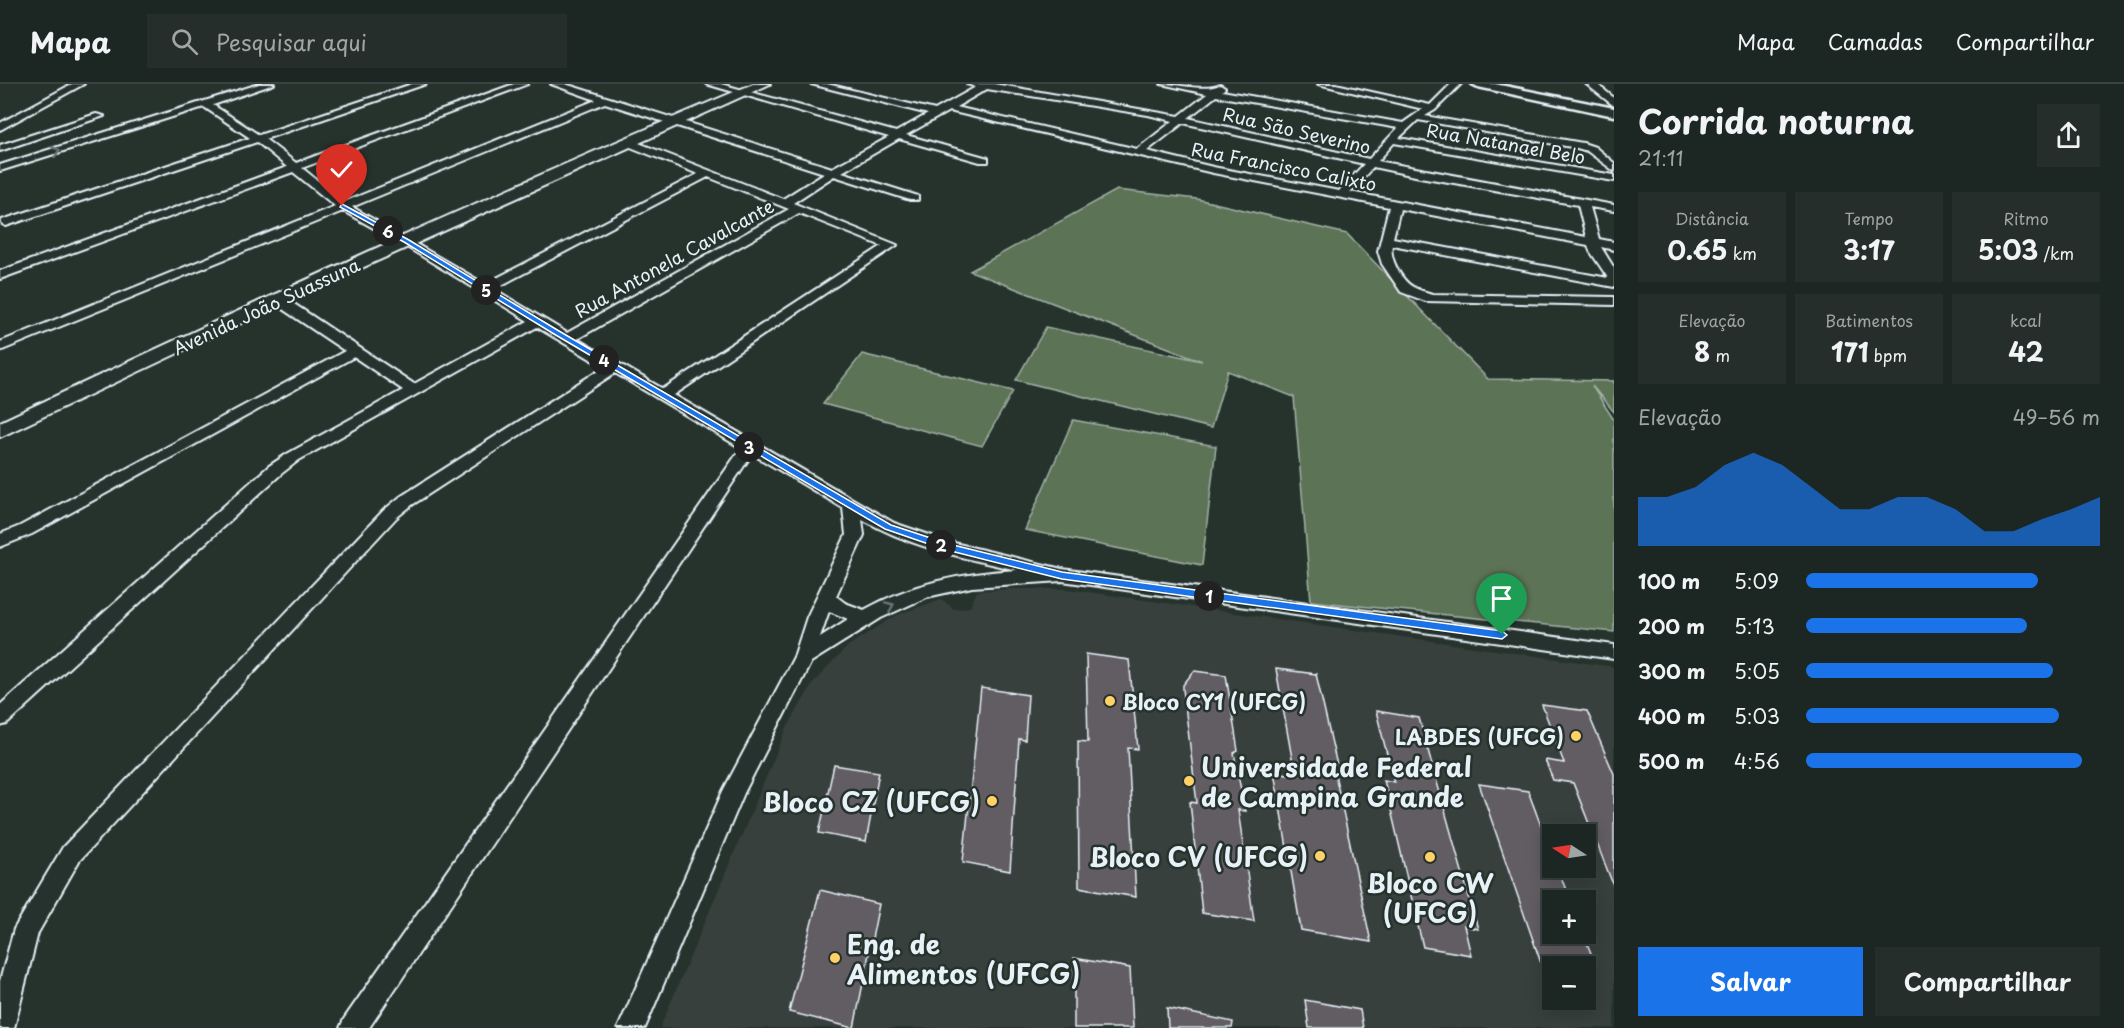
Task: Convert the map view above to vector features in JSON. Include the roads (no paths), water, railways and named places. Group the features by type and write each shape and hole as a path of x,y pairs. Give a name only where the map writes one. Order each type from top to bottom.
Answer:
{"main road":[{"name":"Avenida João Suassuna","path":"0,430 277,299 627,142 764,84"}],"street":[{"path":"0,127 79,84"},
{"path":"0,168 269,84"},
{"path":"6,222 421,84"},
{"path":"0,275 523,84"},
{"path":"556,84 914,198"},
{"path":"711,84 984,159"},
{"path":"816,84 938,114"},
{"name":"Rua São Severino","path":"972,84 1137,110 1467,183 1614,208"},
{"path":"1166,84 1406,126"},
{"path":"1140,152 1224,84"},
{"path":"1323,84 1432,108"},
{"path":"1342,194 1406,126 1432,108 1456,84"},
{"path":"1478,84 1614,112"},
{"path":"1591,84 1614,104"},
{"path":"1600,84 1607,85"},
{"name":"Rua Antonela Cavalcante","path":"786,202 832,173 988,85"},
{"path":"0,347 604,100"},
{"path":"205,104 259,139 342,206 406,241 663,396 888,527 946,547 991,556 1062,576 1614,652"},
{"name":"Rua Francisco Calixto","path":"950,108 1213,170 1614,246"},
{"path":"0,148 99,116"},
{"path":"1416,117 1591,149 1614,168"},
{"name":"Rua Natanael Belo","path":"1392,140 1614,178"},
{"path":"627,142 786,202 891,245 663,396"},
{"path":"484,289 708,173"},
{"path":"1583,203 1593,242 1601,260 1614,278"},
{"path":"1395,204 1384,258 1406,289 1412,292 1444,299 1614,302"},
{"name":"Rua Antonela Cavalcante","path":"567,339 799,208"},
{"path":"1386,240 1614,283"},
{"path":"277,299 413,390"},
{"path":"0,718 275,470 538,321"},
{"path":"0,541 26,530 355,351"},
{"path":"1,1028 26,929 71,854 390,514 406,501 615,367"},
{"path":"353,1028 749,447"},
{"path":"631,1028 734,791 804,657 825,598 855,535 851,505"},
{"path":"855,535 888,527"},
{"path":"988,578 994,573 995,564 991,556"},
{"path":"804,657 866,618 920,592 988,578 1062,576"},
{"path":"825,598 844,610 866,618"}],"place":[{"name":"Bloco CY1 (UFCG)","path":"1110,701"},
{"name":"LABDES (UFCG)","path":"1576,736"},
{"name":"Universidade Federal de Campina Grande","path":"1189,781"},
{"name":"Bloco CZ (UFCG)","path":"992,801"},
{"name":"Bloco CV (UFCG)","path":"1320,856"},
{"name":"Bloco CW (UFCG)","path":"1430,857"},
{"name":"Eng. de Alimentos (UFCG)","path":"835,958"}]}
